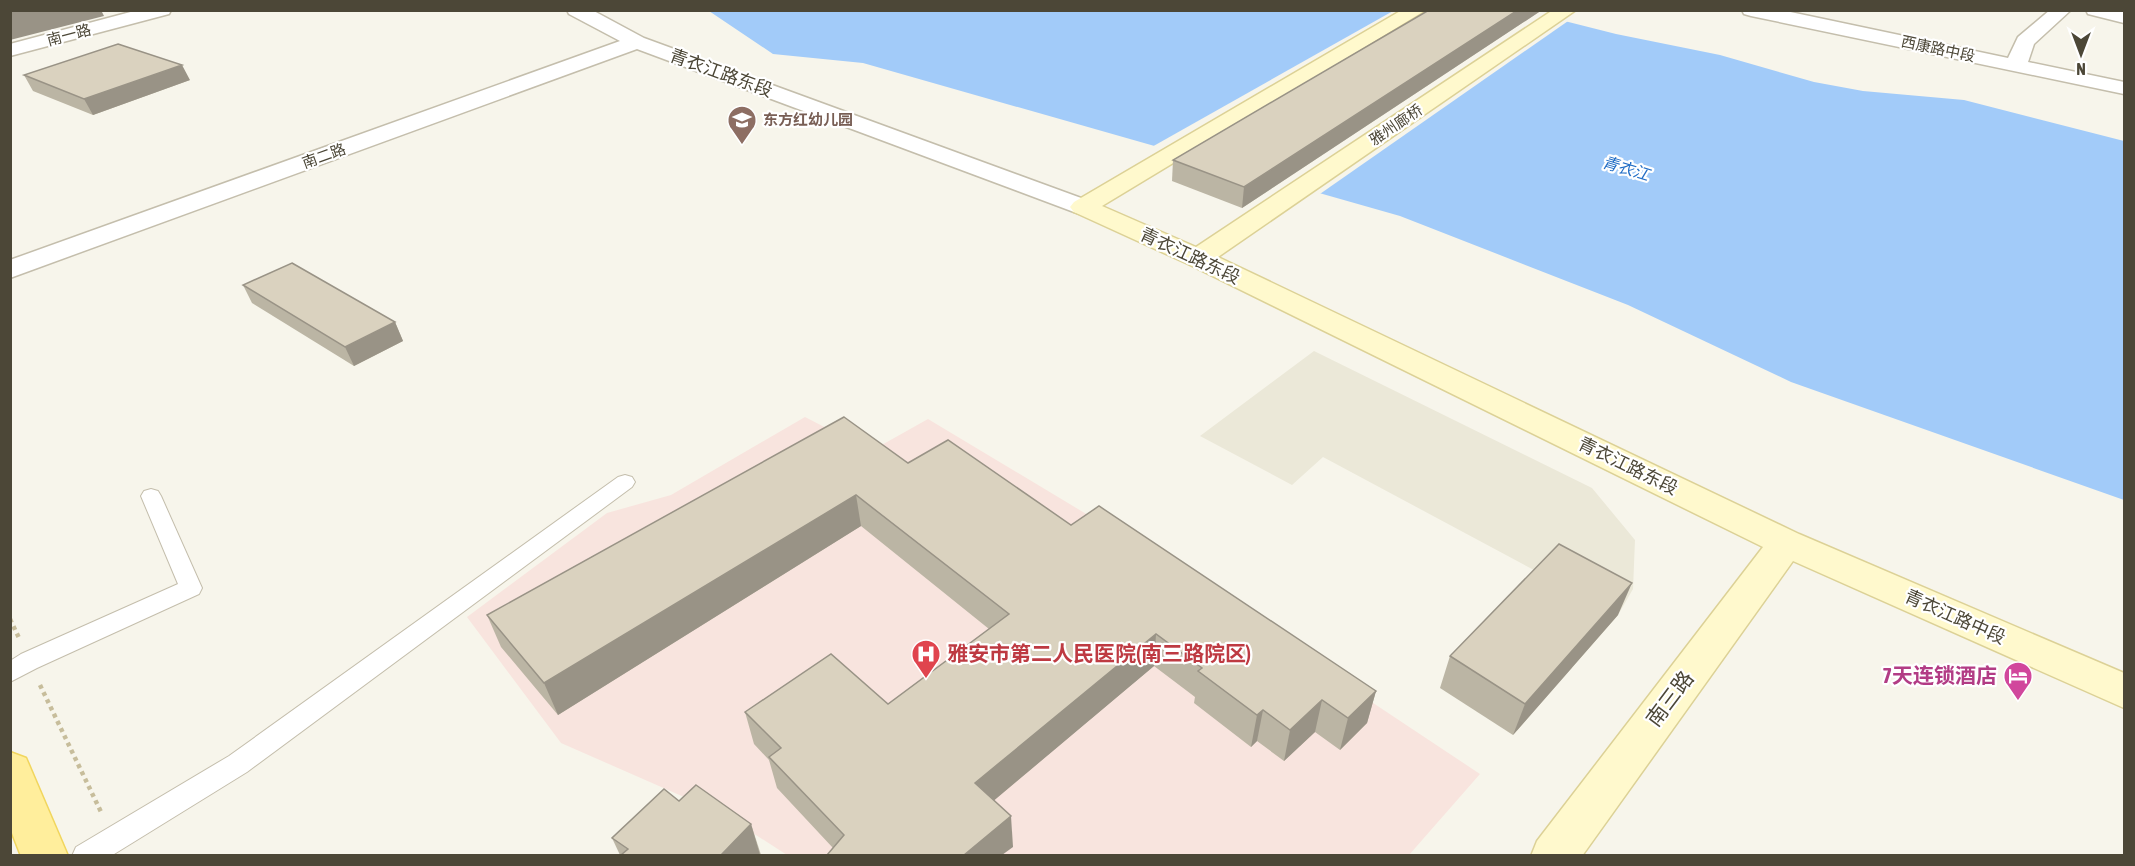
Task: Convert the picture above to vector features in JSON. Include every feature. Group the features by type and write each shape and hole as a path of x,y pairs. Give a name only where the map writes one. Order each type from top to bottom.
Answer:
{"main road":[{"path":"1083,207 1417,10"},
{"name":"雅州廊桥","path":"1198,258 1567,10"},
{"name":"青衣江路东段","path":"1083,207 1198,258 1786,543"},
{"name":"青衣江路中段","path":"1786,543 2124,690"},
{"name":"南三路","path":"1554,855 1786,543"},
{"path":"10,771 45,855"}],"street":[{"name":"南一路","path":"10,50 162,10"},
{"name":"青衣江路东段","path":"576,10 637,42 1083,207"},
{"name":"西康路中段","path":"1751,10 2124,88"},
{"path":"2016,65 2025,41 2062,10"},
{"path":"2095,10 2123,16"},
{"name":"南二路","path":"10,270 637,42"}],"lane":[{"path":"86,855 238,764 625,482"},
{"path":"20,667 191,588 152,496"}],"path":[{"path":"20,667 113,837"}],"shaded area":[{"path":"1314,351 1592,488 1635,540 1633,589 1618,615 1323,457 1292,485 1200,436"},
{"name":"雅安市第二人民医院(南三路院区)","path":"805,417 871,451 928,419 1108,527 1480,774 1409,855 787,855 725,815 561,743 467,617 607,513 671,495"}],"water":[{"name":"青衣江","path":"709,11 1525,11 1616,34 1720,55 1814,82 1863,91 1964,100 2124,141 2124,500 1791,382 1628,305 1400,216 863,63 773,54"}],"pier":[{"path":"1537,10 1571,19 1317,196 1150,148 1393,11"}],"building":[{"path":"1429,10 1518,10 1244,187 1173,160"},
{"path":"118,44 182,65 84,99 24,75"},
{"path":"292,263 395,322 345,347 243,285"},
{"path":"844,417 908,463 948,440 1071,525 1099,506 1376,691 1348,718 1322,700 1290,730 1263,710 1257,715 1198,671 1202,668 1156,634 975,783 1011,816 964,855 827,855 844,835 769,757 781,748 745,712 831,654 888,704 1009,614 856,495 544,683 487,615"},
{"path":"1559,544 1632,583 1525,704 1450,656"},
{"path":"696,785 751,824 721,855 621,855 628,849 612,838 664,789 679,801"}],"place":[{"name":"东方红幼儿园","path":"742,146"},
{"name":"雅安市第二人民医院(南三路院区)","path":"926,680"},
{"name":"7天连锁酒店","path":"2018,702"}]}
